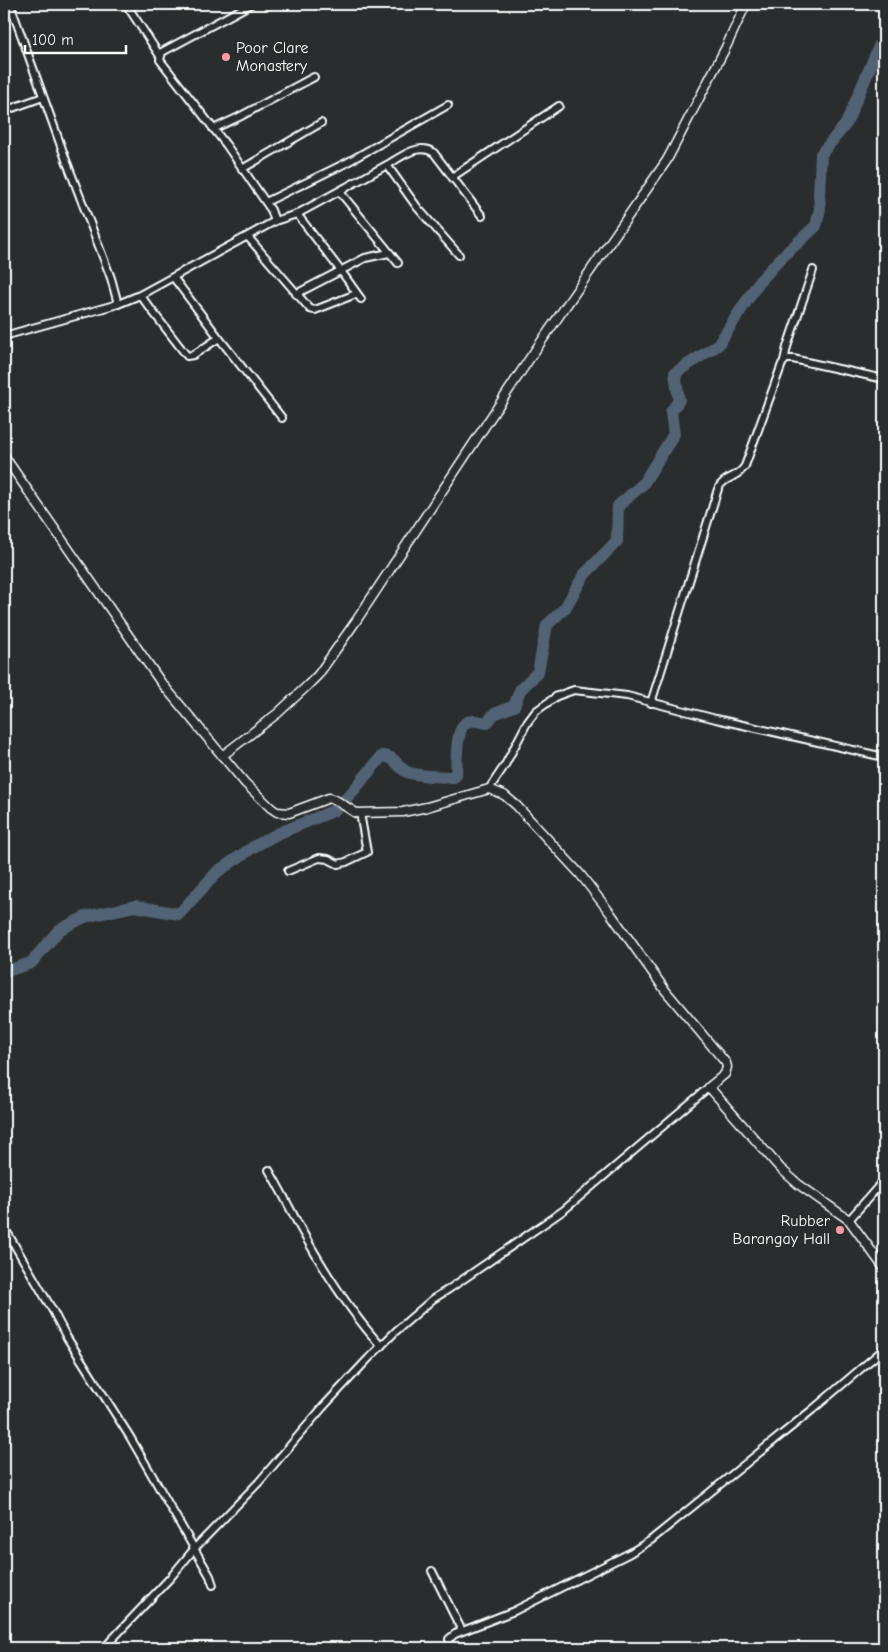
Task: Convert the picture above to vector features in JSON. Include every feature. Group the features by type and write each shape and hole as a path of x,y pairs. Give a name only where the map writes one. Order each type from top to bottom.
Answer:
{"street":[{"path":"10,4 111,278 118,304"},
{"path":"126,4 160,56 161,62 213,128 266,202 274,214 275,221"},
{"path":"160,56 162,52 251,4"},
{"path":"222,756 278,713 307,686 318,675 351,628 412,539 532,355 667,160 726,47 746,4"},
{"path":"213,128 239,117 314,77"},
{"path":"4,111 44,97"},
{"path":"266,202 346,163 448,105"},
{"path":"452,177 559,106"},
{"path":"242,169 321,123"},
{"path":"4,336 118,304 140,295 275,221 297,214 313,204 340,192 416,149 425,148 434,153 482,216"},
{"path":"387,165 417,207 459,255"},
{"path":"340,192 398,264"},
{"path":"248,237 309,308 315,310 358,297 341,271 297,214"},
{"path":"296,294 365,258 389,253"},
{"path":"651,703 718,489 723,482 740,474 745,466 776,378 784,361 813,270"},
{"path":"173,277 282,418"},
{"path":"140,295 187,356 193,356 219,338"},
{"path":"784,361 793,359 884,379"},
{"path":"4,456 146,662 176,702 256,796 277,812 295,812 326,799 338,801 349,810 360,813 415,810 489,789 504,795 516,805 580,874 665,990 728,1067 725,1074 564,1210 449,1289 437,1295 381,1346 324,1407 259,1482 195,1548 170,1578 104,1648"},
{"path":"489,789 505,765 527,723 536,711 557,696 574,690 627,696 884,757"},
{"path":"288,871 319,858 328,859 338,864 367,852 360,813"},
{"path":"709,1087 780,1168 798,1184 849,1220 884,1268"},
{"path":"269,1170 303,1233 336,1286 357,1318 381,1346"},
{"path":"849,1220 884,1180"},
{"path":"4,1227 66,1336 130,1437 195,1548 213,1585"},
{"path":"450,1648 449,1640 455,1634 514,1610 630,1553 651,1540 812,1410 884,1349"},
{"path":"432,1571 462,1631"}],"waterway":[{"path":"4,972 31,963 59,930 85,917 135,906 179,914 217,872 255,846 277,834 333,811 349,796 382,756 387,756 407,772 443,777 454,777 456,775 459,738 463,726 467,722 472,721 487,723 494,714 514,706 520,690 538,672 547,625 565,608 584,575 617,541 618,506 643,484 674,434 671,412 679,400 675,373 718,345 759,282 782,257 816,226 820,209 821,154 846,124 880,44 884,39"}],"place":[{"name":"Poor Clare Monastery","path":"226,57"},
{"name":"Rubber Barangay Hall","path":"840,1230"}]}
